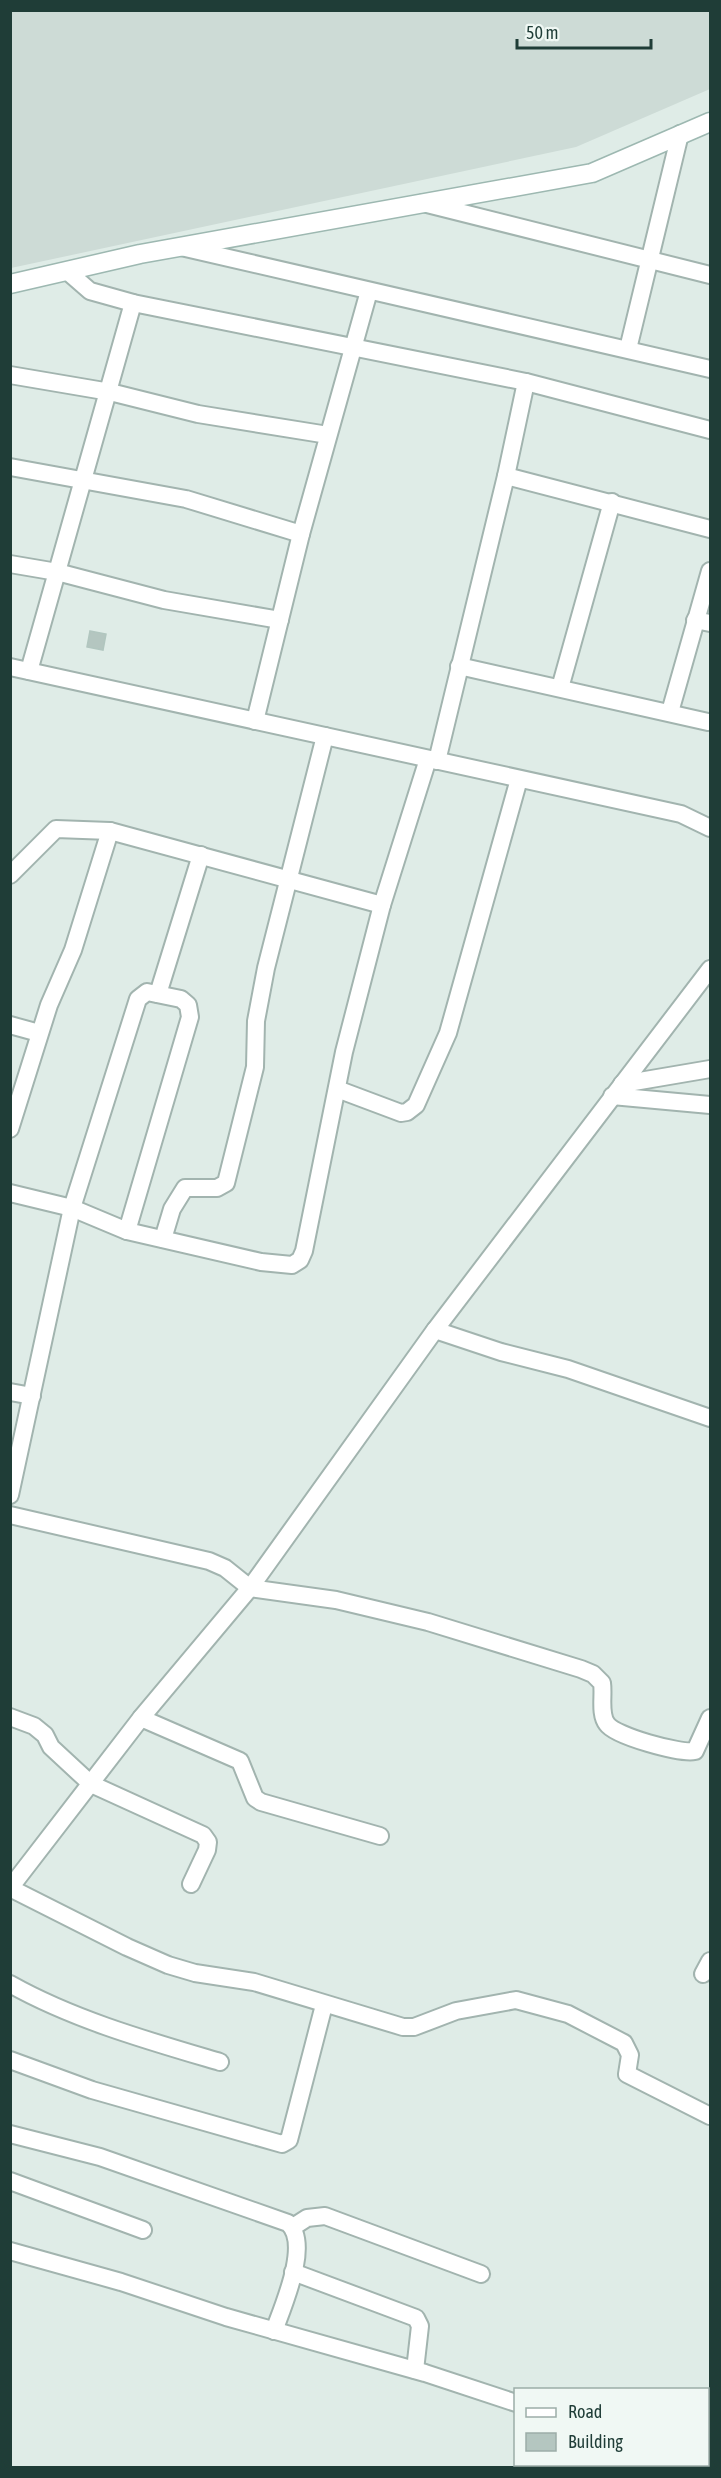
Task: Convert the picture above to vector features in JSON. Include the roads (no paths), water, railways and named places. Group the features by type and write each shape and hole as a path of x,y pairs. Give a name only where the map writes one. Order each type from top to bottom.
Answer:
{"street":[{"path":"10,284 181,247 592,173 711,122"},
{"path":"628,349 680,134"},
{"path":"423,203 711,275"},
{"path":"181,247 711,369"},
{"path":"67,271 90,291 133,303 526,382 711,430"},
{"path":"255,721 301,534 369,291"},
{"path":"29,671 81,480 110,392 133,303"},
{"path":"10,375 110,392 198,414 328,435"},
{"path":"10,1193 72,1208 127,1231 287,1266 300,1260 304,1251 337,1089 382,905 433,760 459,666 506,476 526,382"},
{"path":"10,467 186,499 301,534"},
{"path":"506,476 711,529"},
{"path":"560,688 612,502"},
{"path":"10,564 57,572 164,600 280,620"},
{"path":"670,712 703,622 711,571"},
{"path":"459,666 708,722"},
{"path":"10,667 681,814 711,828"},
{"path":"163,1239 171,1209 185,1188 217,1188 226,1183 255,1067 256,1021 266,968 291,878 325,736"},
{"path":"337,1089 400,1113 407,1112 416,1105 448,1033 519,779"},
{"path":"10,875 56,829 110,831 291,878 382,905"},
{"path":"10,1129 49,1005 74,950 110,831"},
{"path":"158,994 201,855"},
{"path":"711,969 435,1330 250,1588 141,1718 10,1888 168,1965 195,1973 254,1982 403,2027 414,2026 456,2011 502,2001 531,2003 568,2014 624,2043 630,2055 627,2074 711,2116"},
{"path":"12,1487 72,1208 138,999 147,992 184,1001 190,1017 127,1231"},
{"path":"10,1024 39,1033"},
{"path":"617,1090 711,1069"},
{"path":"617,1090 711,1105"},
{"path":"435,1330 501,1352 568,1369 711,1418"},
{"path":"10,1392 32,1396"},
{"path":"10,1515 209,1561 225,1568 250,1588 336,1600 417,1619 581,1669 593,1674 602,1683 603,1716 607,1724 613,1730 656,1745 695,1751 711,1719"},
{"path":"10,1717 34,1726 45,1735 51,1747 91,1784 185,1825 207,1838 207,1850 191,1884"},
{"path":"141,1718 240,1761 255,1798 261,1802 380,1836"},
{"path":"10,1984 154,2043 220,2062"},
{"path":"10,2060 92,2090 282,2144 289,2140 324,2005"},
{"path":"10,2134 100,2157 270,2215 293,2227 298,2246 293,2272 274,2331"},
{"path":"10,2181 143,2230"},
{"path":"293,2227 306,2218 325,2216 481,2274"},
{"path":"10,2251 121,2282 274,2331 415,2370 514,2402"},
{"path":"293,2272 416,2318 420,2326 415,2370"}]}
